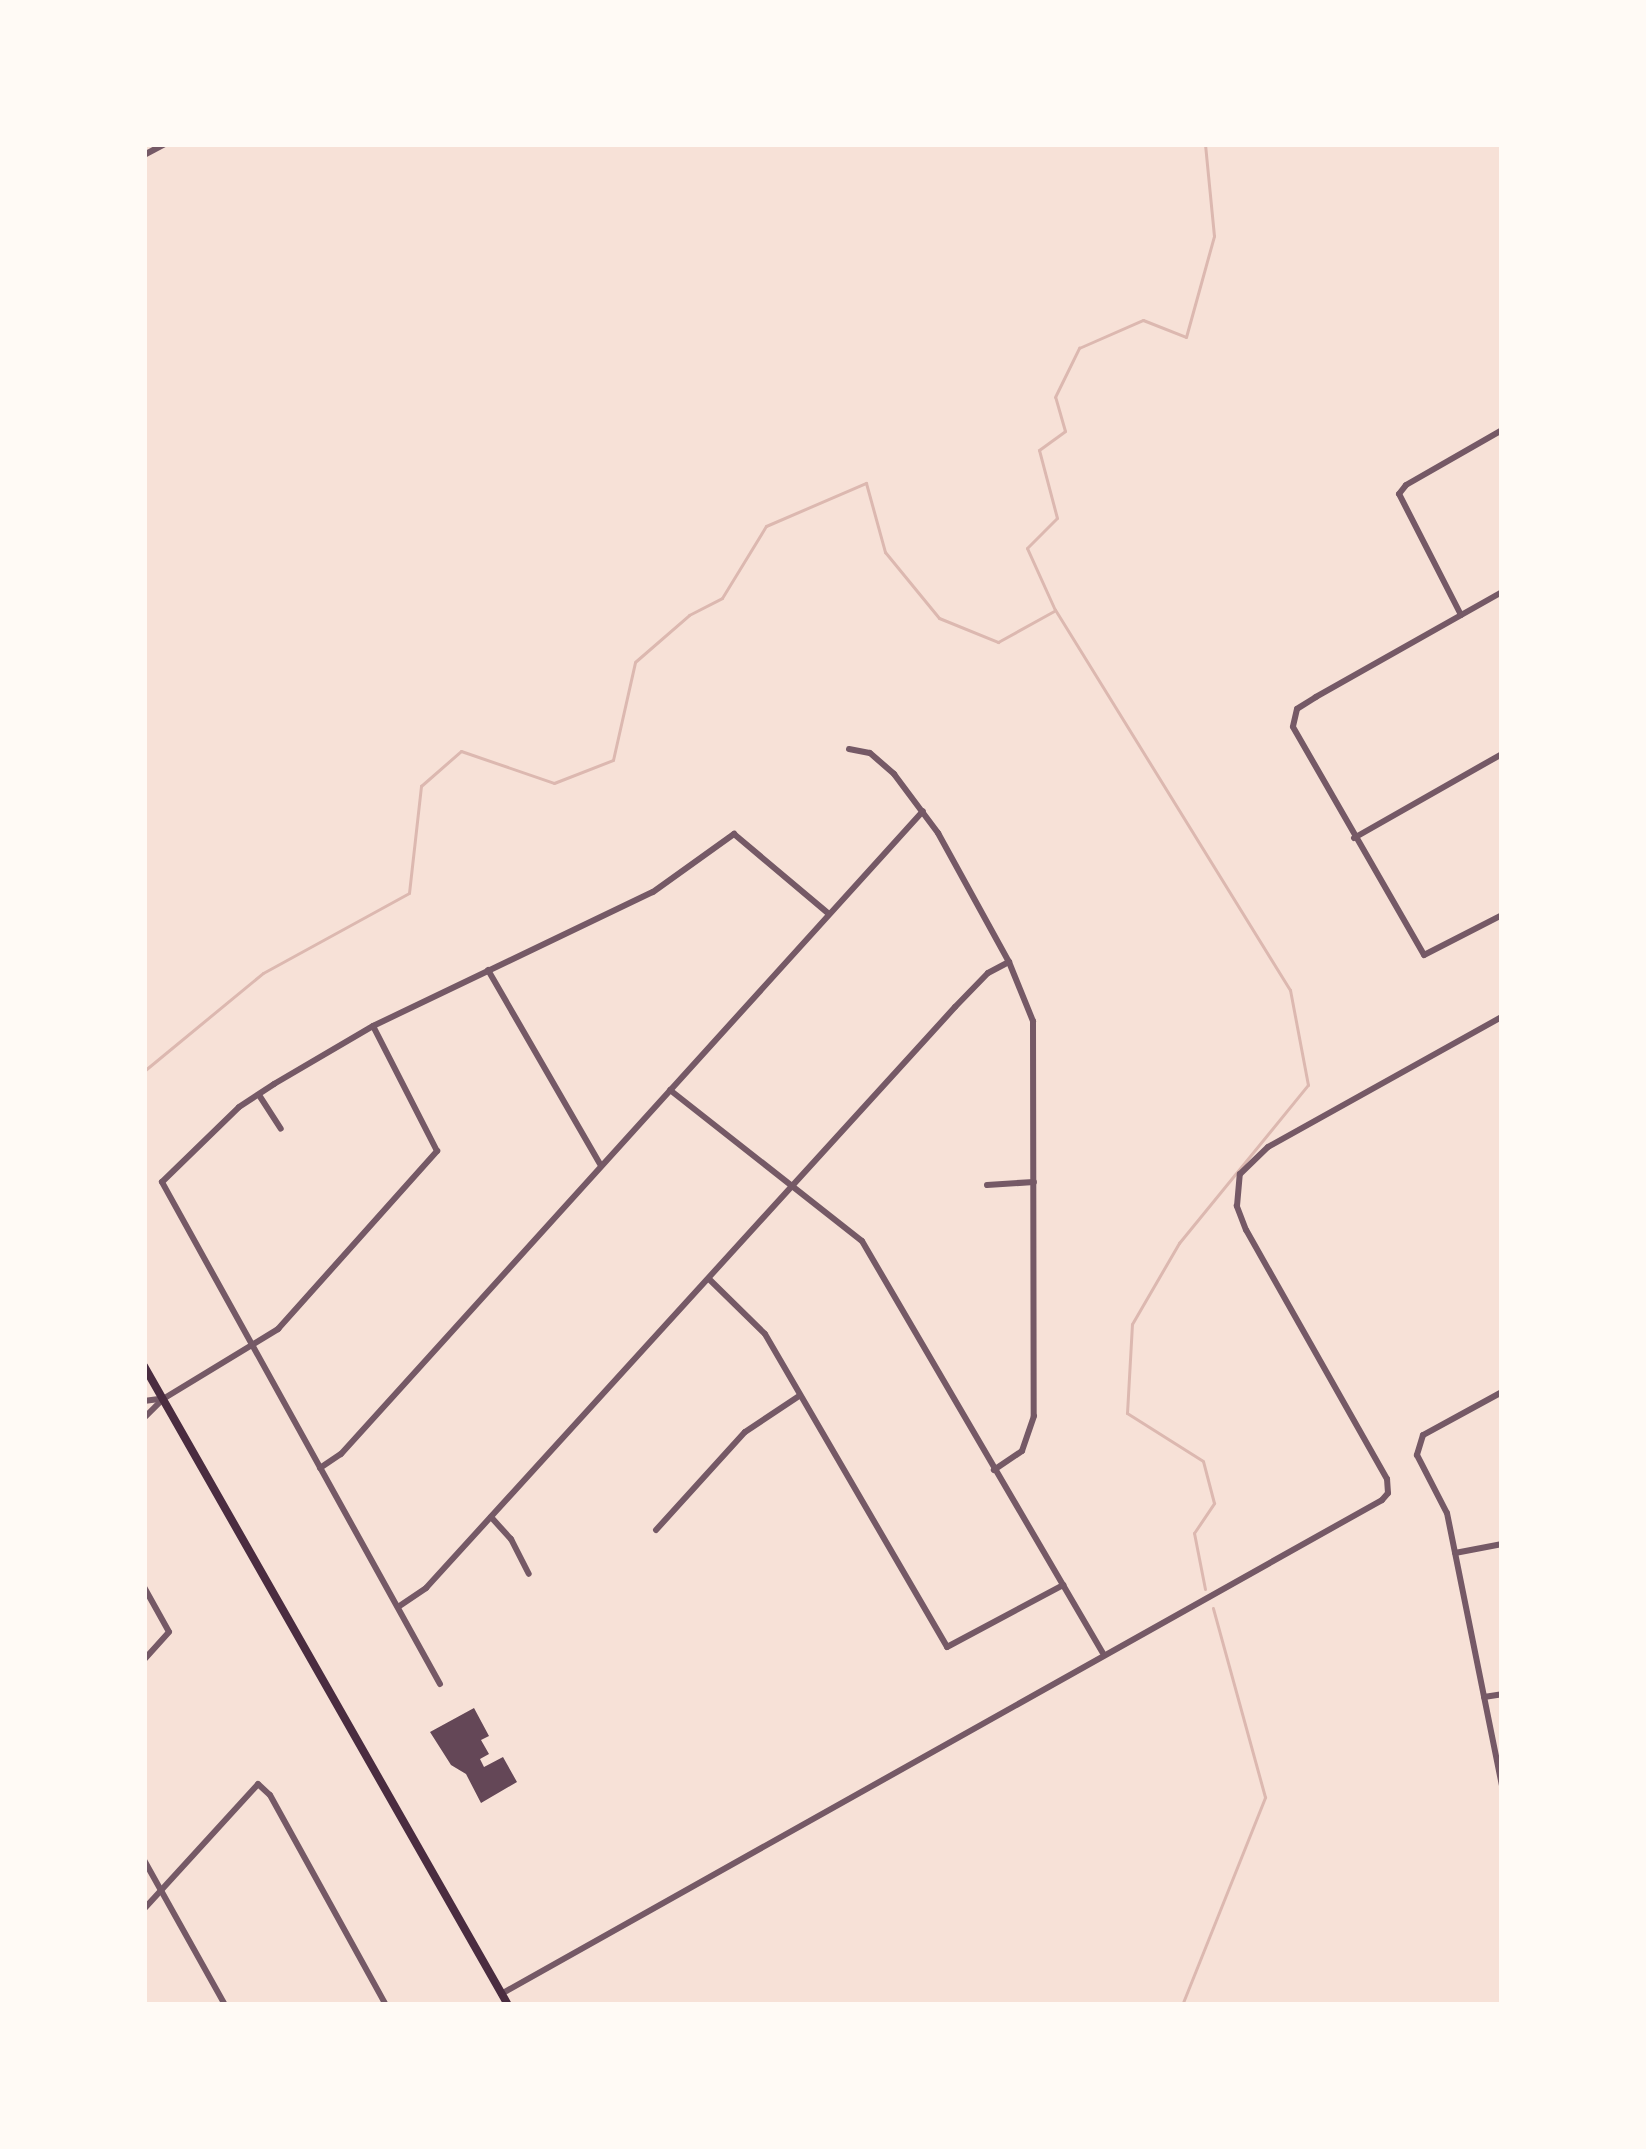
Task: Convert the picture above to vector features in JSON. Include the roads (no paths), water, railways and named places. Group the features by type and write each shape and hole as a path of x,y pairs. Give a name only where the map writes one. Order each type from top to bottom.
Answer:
{"main road":[{"path":"144,1366 508,2005"}],"street":[{"path":"144,155 164,144"},
{"path":"1461,615 1399,494 1502,430"},
{"path":"1502,592 1297,709 1292,727 1424,955 1502,915"},
{"path":"849,749 870,753 922,811 1009,962 1033,1021 1034,1416 1022,1451 994,1470"},
{"path":"1354,838 1502,754"},
{"path":"320,1468 341,1454 922,811"},
{"path":"440,1684 162,1182 207,1135 259,1095 373,1026 653,892 734,834 829,914"},
{"path":"398,1607 426,1588 988,973 1009,962"},
{"path":"488,970 601,1165"},
{"path":"501,1994 1388,1493 1387,1479 1246,1231 1237,1206 1240,1174 1268,1148 1502,1017"},
{"path":"144,1418 163,1399 278,1329 437,1151 373,1026"},
{"path":"670,1090 862,1241 1104,1655"},
{"path":"259,1095 280,1129"},
{"path":"987,1185 1034,1182"},
{"path":"708,1279 765,1334 947,1647 1063,1586"},
{"path":"1502,1392 1423,1436 1417,1455 1447,1514 1502,1785"},
{"path":"656,1530 745,1432 800,1396"},
{"path":"144,1401 163,1399"},
{"path":"491,1517 529,1574"},
{"path":"1455,1553 1502,1544"},
{"path":"144,1587 169,1632 144,1660"},
{"path":"1484,1697 1502,1694"},
{"path":"144,1909 258,1784 270,1795 386,2005"},
{"path":"144,1859 225,2005"}],"waterway":[{"path":"1205,144 1214,236 1186,337 1143,320 1079,348 1055,397 1065,431 1039,450 1057,518 1027,548 1055,610 1290,990 1308,1085 1179,1243 1132,1324 1127,1413 1203,1461 1214,1503 1194,1533 1205,1589"},
{"path":"144,1071 263,973 409,893 421,786 461,751 554,783 613,760 635,662 689,615 722,598 766,526 866,483 885,552 939,618 998,642 1054,611"},
{"path":"1182,2005 1265,1797 1213,1608"}]}
